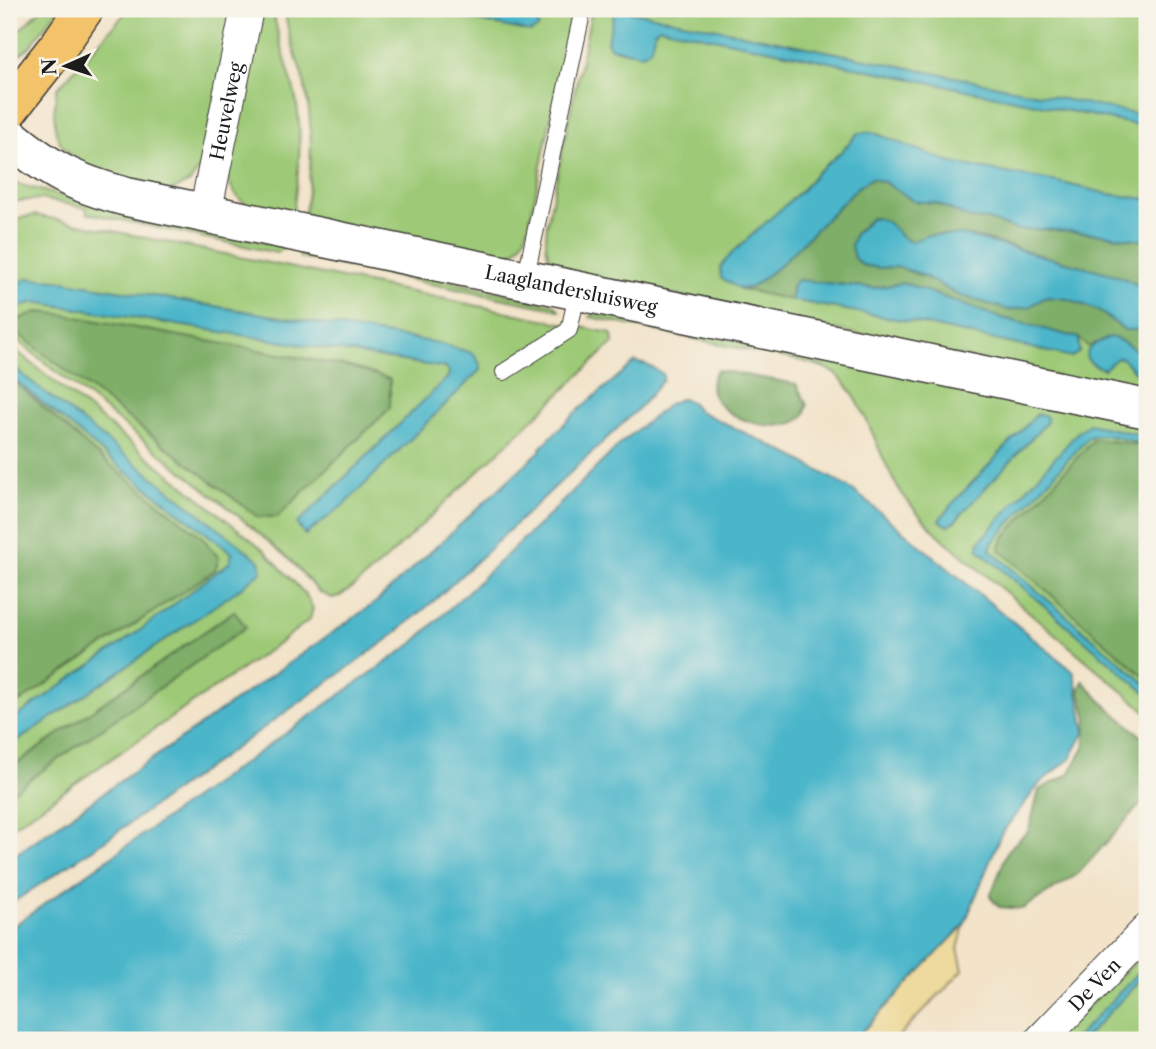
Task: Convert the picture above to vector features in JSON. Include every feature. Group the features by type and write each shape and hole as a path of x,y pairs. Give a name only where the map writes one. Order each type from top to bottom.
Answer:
{"main road":[{"path":"9,108 84,9"}],"street":[{"name":"Heuvelweg","path":"205,214 247,9"},
{"name":"Laaglandersluisweg","path":"9,136 46,166 65,177 127,197 1147,409"},
{"name":"De Ven","path":"1041,1040 1147,930"}],"lane":[{"path":"525,281 583,9"},
{"path":"504,372 569,330 578,292"}],"green space":[{"path":"41,9 58,9 29,48 9,61 9,35 22,28"},
{"path":"129,9 234,9 201,166 190,182 167,193 78,163 61,144 56,133 54,113 57,89"},
{"path":"259,9 273,9 298,110 299,157 292,220 244,203 227,177"},
{"path":"285,9 573,9 529,225 525,238 515,251 498,259 303,222 310,169 310,117"},
{"path":"592,9 1147,9 1147,396 559,270 547,249 547,224"},
{"path":"872,178 884,182 914,201 936,203 971,219 988,220 1018,230 1042,229 1102,234 1147,241 1147,289 1112,275 982,239 946,235 911,243 902,239 894,228 872,218 855,234 879,268 897,266 938,283 1029,307 1046,297 1069,299 1099,311 1125,330 1138,330 1147,322 1147,365 1139,355 1095,343 1089,347 1078,338 998,317 904,283 874,288 798,280 793,285 791,300 740,289 752,287 779,266 859,186"},
{"path":"9,182 116,210 286,247 277,253 87,213 87,208 41,199 9,202"},
{"path":"35,215 610,333 613,343 384,561 357,584 340,596 332,598 319,592 291,561 235,513 9,334 9,220"},
{"path":"299,247 555,305 559,310 299,257"},
{"path":"37,312 351,367 390,379 390,408 277,517 258,517 13,330 11,322"},
{"path":"592,313 1147,419 1147,712 924,520 897,486 864,414 848,387 835,374 824,367 805,362 590,317"},
{"path":"9,345 264,550 306,595 313,608 310,619 281,642 9,829"},
{"path":"717,370 796,384 807,405 805,414 793,423 778,426 742,419 726,410 715,399 711,385"},
{"path":"9,377 94,452 201,536 219,558 215,570 9,709"},
{"path":"1094,439 1147,446 1147,679 999,549 1004,537"},
{"path":"234,611 246,627 9,794 9,769"},
{"path":"1083,681 1100,700 1147,741 1147,797 1078,874 1022,909 999,907 990,897 1008,850 1029,830 1039,790 1069,774 1084,748 1087,719 1079,690"},
{"path":"1136,961 1147,961 1147,1040 1052,1040"}],"sand":[{"path":"964,925 958,949 963,970 895,1040 854,1040"}],"water":[{"path":"422,9 542,9 538,28 531,32"},
{"path":"615,10 1147,116 1147,127 659,27 655,31 650,50 642,54 611,48 607,42"},
{"path":"872,132 952,163 1147,199 1147,241 1102,234 1042,229 1018,230 988,220 971,219 936,203 914,201 884,182 872,178 859,186 779,266 752,287 740,289 721,278 720,268 732,253 803,189 858,133"},
{"path":"872,218 885,221 911,242 928,235 963,235 1116,275 1147,289 1147,322 1138,330 1125,330 1099,311 1069,299 1046,297 1029,307 1009,310 958,295 920,274 897,267 862,265 854,258 851,246 855,234"},
{"path":"28,278 56,280 438,343 473,353 480,364 480,370 346,503 305,535 297,524 448,377 446,368 35,302 9,315 9,289"},
{"path":"797,280 874,288 904,283 998,317 1079,338 1079,352 1072,357 917,323 791,300 793,285"},
{"path":"1110,337 1127,344 1142,356 1148,368 1147,385 1121,357 1104,369 1088,360 1086,356 1090,348"},
{"path":"635,362 663,374 663,380 639,408 435,600 387,640 103,842 9,905 9,859 376,602 541,450 574,414"},
{"path":"14,368 260,561 262,571 9,747 9,722 139,631 230,562 232,553 120,467 9,375"},
{"path":"682,398 691,402 699,411 793,456 854,491 1074,672 1085,731 1070,759 1041,782 1001,834 964,925 854,1040 9,1040 9,929 412,644 621,443 670,403"},
{"path":"1037,414 1044,415 1047,422 955,521 948,526 939,520 952,504"},
{"path":"1089,424 1147,436 1147,445 1100,435 1088,438 992,543 990,550 1147,685 1147,694 978,549 979,542 1079,431"},
{"path":"1141,970 1145,975 1083,1040 1074,1040"}],"waterway":[{"path":"1023,1040 1033,1030"}]}
